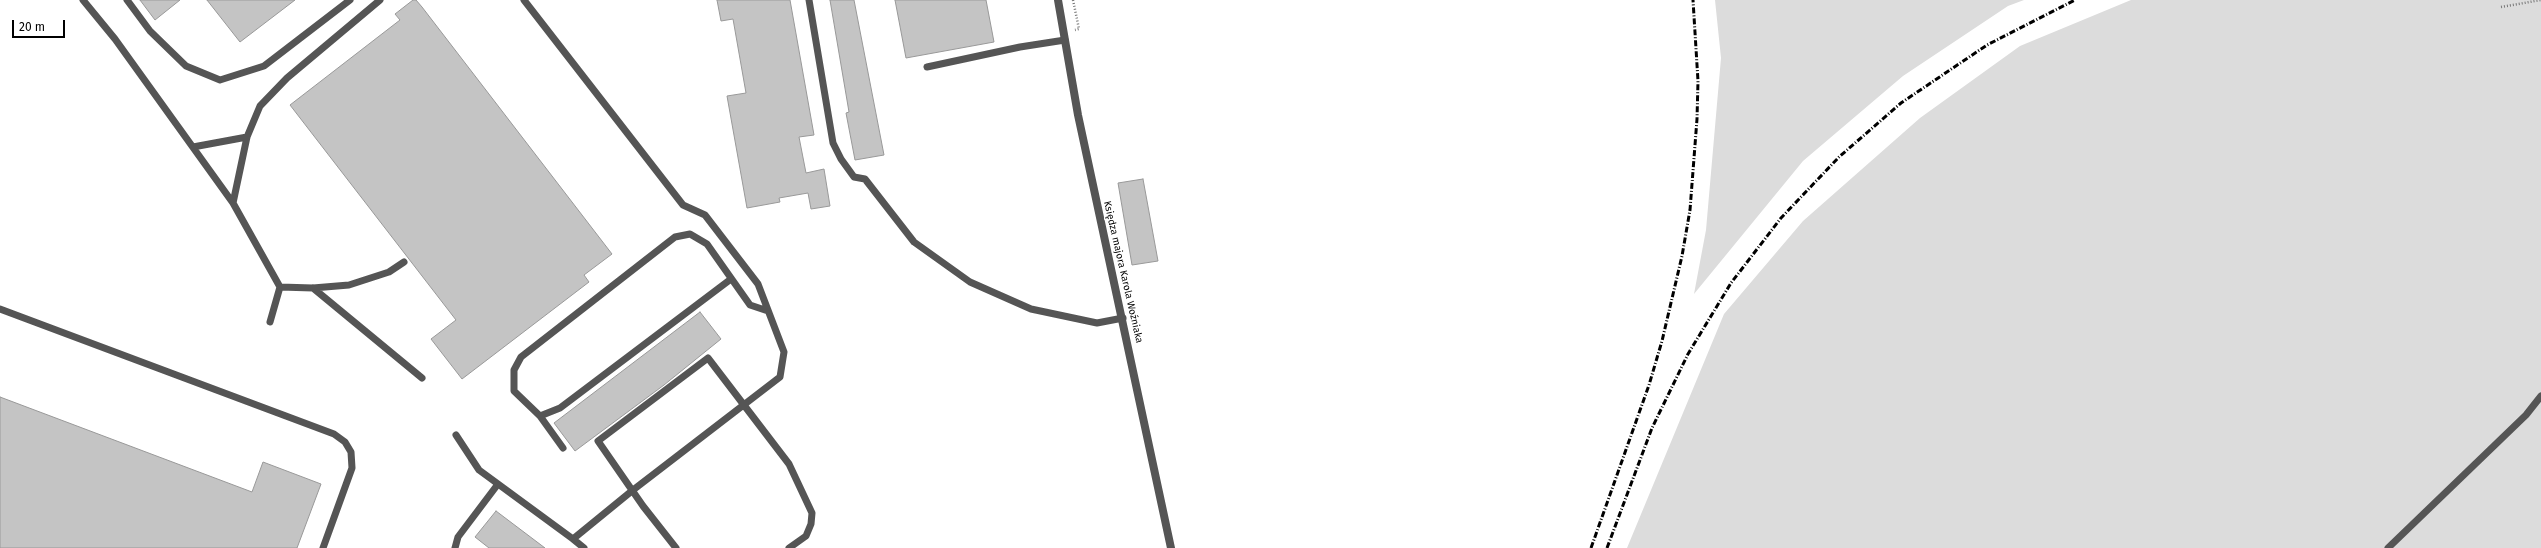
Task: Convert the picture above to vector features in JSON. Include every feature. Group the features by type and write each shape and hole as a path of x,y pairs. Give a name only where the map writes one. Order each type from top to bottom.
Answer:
{"street":[{"name":"Księdza majora Karola Woźniaka","path":"1058,0 1078,116 1123,318 1171,548"}],"lane":[{"path":"83,0 115,39 233,203 280,288 270,322"},
{"path":"126,0 150,31 186,66 220,80 264,66 350,0"},
{"path":"233,203 247,137 260,106 287,78 380,0"},
{"path":"524,0 683,205 705,215 758,284 784,352 780,378 746,406 632,490 573,539"},
{"path":"809,0 833,143 841,159 854,176 865,179 914,242 970,282 1031,309 1097,323 1123,318"},
{"path":"927,67 1020,47 1065,40"},
{"path":"193,147 247,137"},
{"path":"563,448 540,416 514,391 514,370 521,357 675,237 690,234 707,244 750,305 768,311"},
{"path":"280,288 313,288 349,284 389,272 404,262"},
{"path":"540,416 560,408 731,279"},
{"path":"313,288 422,378"},
{"path":"0,309 334,434 345,442 351,452 352,460 348,481 323,548"},
{"path":"676,548 598,442 708,358 789,464 812,513 811,524 806,536 789,548"},
{"path":"2388,548 2526,415 2541,396"},
{"path":"456,435 479,470 584,548"},
{"path":"455,548 458,537 498,484"}],"path":[{"path":"2501,7 2541,0"}],"shaded area":[{"path":"1715,0 2024,0 2008,6 1903,76 1803,161 1694,294 1706,230 1721,58"},
{"path":"2131,0 2541,0 2541,548 1627,548 1724,314 1803,221 1920,118 2020,46"}],"building":[{"path":"140,0 180,0 155,20"},
{"path":"207,0 295,0 240,42"},
{"path":"413,0 416,0 422,7 612,254 584,275 589,282 462,379 431,339 456,320 290,105 400,20 395,14"},
{"path":"717,0 790,0 814,135 799,137 806,173 824,169 830,206 811,209 808,193 779,198 780,202 747,208 727,96 746,93 733,19 721,21"},
{"path":"830,0 854,0 884,155 855,160 846,113 849,112"},
{"path":"895,0 986,0 994,42 906,58"},
{"path":"1143,179 1158,261 1132,265 1118,183"},
{"path":"700,312 721,339 664,385 575,451 554,423"},
{"path":"0,397 252,492 263,462 321,484 297,548 0,548"},
{"path":"496,511 545,548 489,548 475,537"}],"railway":[{"path":"1591,548 1649,385 1662,341 1682,256 1690,210 1697,119 1698,81 1693,0"},
{"path":"1607,548 1652,428 1688,354 1731,283 1781,218 1839,157 1901,103 1987,45 2075,0"}]}
